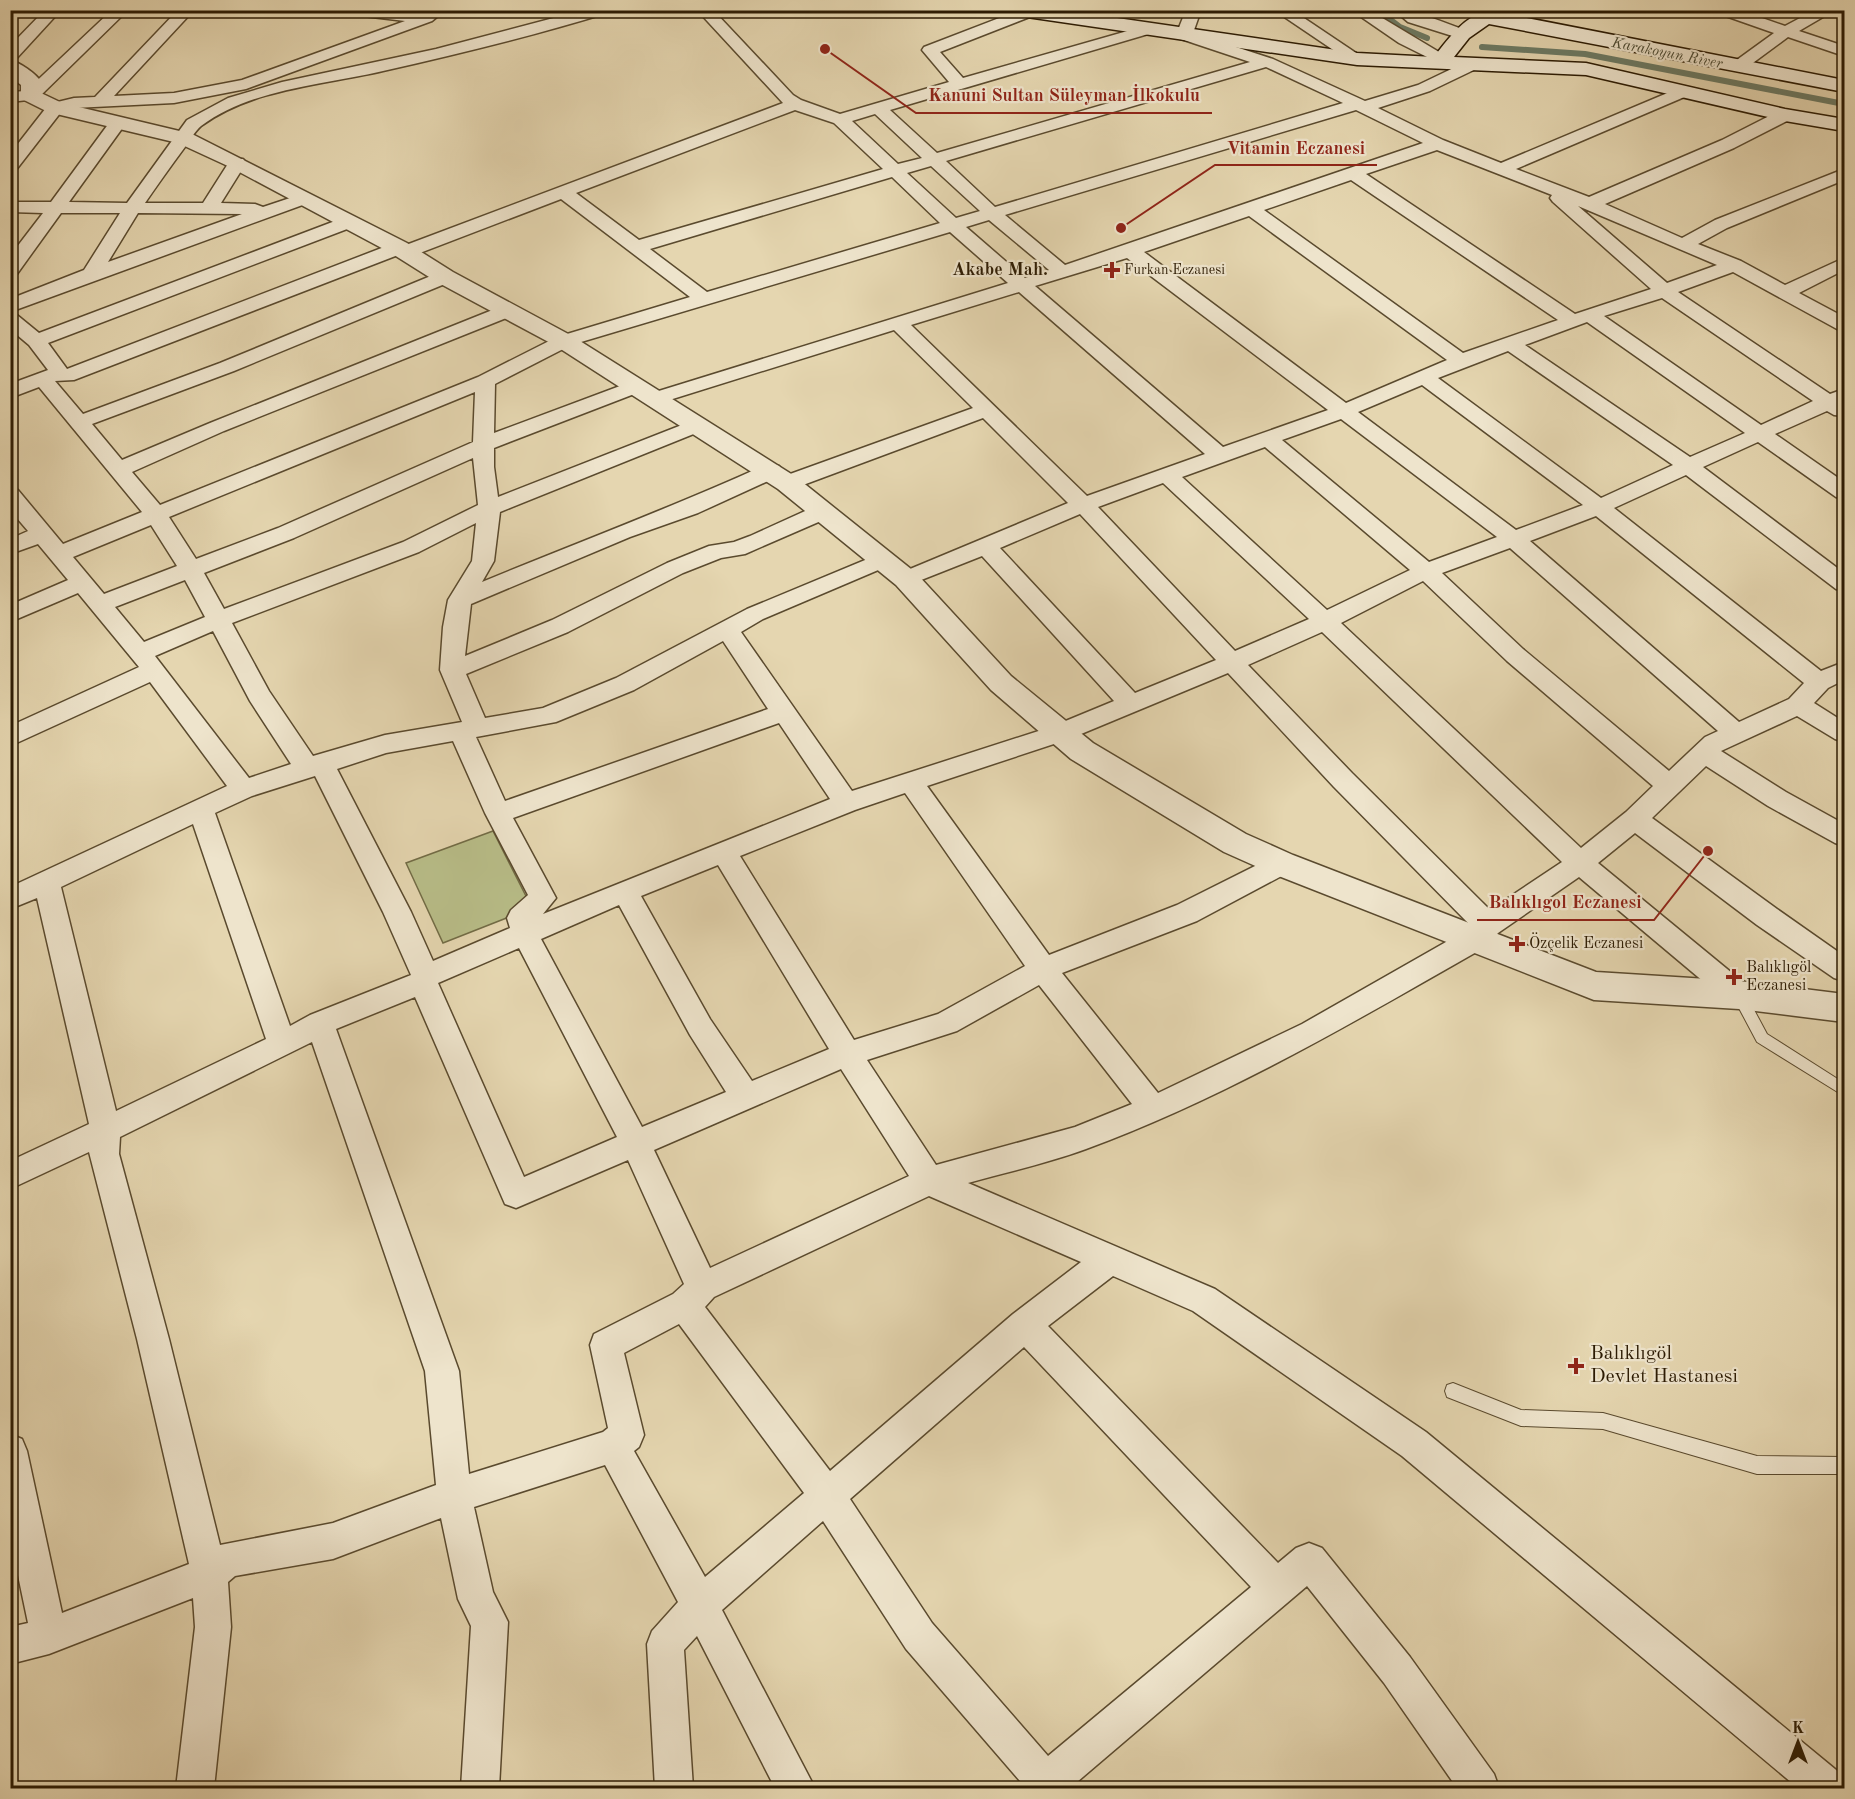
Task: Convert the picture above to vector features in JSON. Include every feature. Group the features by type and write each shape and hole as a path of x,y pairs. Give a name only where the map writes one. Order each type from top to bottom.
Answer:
{"street":[{"path":"10,56 54,10"},
{"path":"10,166 43,102 121,10"},
{"path":"99,102 188,10"},
{"path":"355,10 432,14"},
{"path":"91,274 132,208 193,124 206,114 250,95 506,39 602,10"},
{"path":"704,10 795,104 840,119 1020,285 1060,316 1220,456"},
{"path":"1184,35 1194,10"},
{"path":"1281,10 1357,59"},
{"path":"1358,10 1440,60"},
{"path":"1401,10 1413,19 1462,34"},
{"path":"1722,10 1845,51"},
{"path":"1740,65 1787,32 1828,10"},
{"path":"959,84 930,50 1029,11 1111,16 1150,29 1184,35 1357,59 1440,60 1474,64 1586,69 1785,115 1845,125"},
{"path":"10,97 43,102 74,103 174,98 246,84 432,14"},
{"path":"1440,60 1462,34 1487,14 1845,86"},
{"path":"840,119 1150,29"},
{"path":"1184,35 1267,62 1361,105 1437,144 1503,168 1734,265 1845,325"},
{"path":"635,247 1267,62"},
{"path":"59,554 485,381 564,341 703,298 1424,88 1474,64"},
{"path":"10,66 31,83 43,102 118,123 185,138 237,163 402,250 445,278 564,341 699,425 779,477 906,579 1001,683 1082,751 1234,843 1282,864 1482,932 1594,986 1739,996 1845,1008"},
{"path":"1503,168 1683,92"},
{"path":"10,392 52,376 67,376 402,250 565,194 795,104"},
{"path":"877,107 992,213 1061,271"},
{"path":"1589,204 1728,144 1785,115"},
{"path":"10,270 118,123"},
{"path":"101,604 286,533 483,445 645,392 897,322 1130,251 1437,144"},
{"path":"209,208 237,163"},
{"path":"1354,174 1761,433 1845,492"},
{"path":"1683,245 1721,224 1845,174"},
{"path":"1548,188 1664,291 1839,404"},
{"path":"565,194 703,298"},
{"path":"10,306 91,274 302,199"},
{"path":"10,207 271,210"},
{"path":"1251,209 1461,361"},
{"path":"36,341 349,222"},
{"path":"1130,251 1514,539 1737,734"},
{"path":"906,579 1083,505 1344,411 1461,361 1734,265"},
{"path":"1785,292 1842,266"},
{"path":"79,422 227,367 445,278"},
{"path":"118,470 217,427 507,310"},
{"path":"10,319 36,341 52,376 79,422 157,516 191,570 259,695 314,765 397,912 516,1194 847,1054 947,1023 1043,969 1187,913 1282,864"},
{"path":"897,322 1083,505 1233,662 1482,932"},
{"path":"1510,343 1688,466 1845,584"},
{"path":"1424,377 1599,507 1819,682"},
{"path":"485,381 483,467 489,508 483,561 460,600 455,627 452,670 498,813 543,898 521,918 525,934 635,1142 685,1254 694,1296 919,1636 1048,1786 1309,1561 1396,1670 1480,1788"},
{"path":"10,1176 282,1045 320,1023 625,891 846,803 1060,733 1233,662 1325,621 1426,571 1599,507 1761,433 1839,404"},
{"path":"460,600 622,532 779,477 986,410"},
{"path":"10,737 218,620 411,547 489,508 699,425"},
{"path":"1268,439 1426,571 1515,655 1668,785"},
{"path":"1167,475 1580,863 1739,996"},
{"path":"10,495 147,662 243,789"},
{"path":"452,670 560,626 675,568 717,551 737,549 758,541 822,512"},
{"path":"10,547 42,534"},
{"path":"986,547 1131,704"},
{"path":"10,899 243,789 385,744 547,716 625,684 755,614 882,560"},
{"path":"10,614 83,582"},
{"path":"729,630 846,803"},
{"path":"10,1646 49,1636 208,1574 227,1560 333,1541 454,1496 613,1446 627,1436 606,1345 694,1296 929,1180 1078,1139 1153,1109 1312,1032 1482,932 1580,863 1635,819 1714,743 1798,705 1819,682 1845,670"},
{"path":"1798,705 1845,733"},
{"path":"498,813 785,712"},
{"path":"1705,753 1778,799 1845,836"},
{"path":"910,781 1043,969 1153,1109"},
{"path":"200,808 282,1045"},
{"path":"1635,819 1767,917 1845,970"},
{"path":"725,853 847,1054 929,1180 1204,1300 1414,1444 1827,1788"},
{"path":"47,883 105,1129 104,1154 153,1339 208,1574 213,1627 195,1788"},
{"path":"625,891 700,1027 746,1096"},
{"path":"320,1023 441,1371 454,1496 476,1599 490,1622 480,1788"},
{"path":"674,1788 665,1644 700,1605 1025,1325 1108,1260"},
{"path":"1025,1325 1277,1588"},
{"path":"613,1446 796,1788"},
{"path":"10,1451 49,1636"}],"lane":[{"path":"1739,996 1762,1038 1845,1090"},
{"path":"1453,1391 1521,1418 1603,1421 1757,1465 1845,1466"}],"green space":[{"path":"493,831 532,908 443,943 406,863"}],"waterway":[{"name":"Karakoyun River","path":"1378,10 1400,27 1427,38"},
{"name":"Karakoyun River","path":"1482,47 1585,54 1844,104"}],"place":[{"name":"Kanuni Sultan Süleyman İlkokulu","path":"825,49"},
{"name":"Vitamin Eczanesi","path":"1121,228"},
{"name":"Furkan Eczanesi","path":"1112,270"},
{"name":"Balıklıgol Eczanesi","path":"1708,851"},
{"name":"Özçelik Eczanesi","path":"1517,944"},
{"name":"Balıklıgöl Eczanesi","path":"1734,977"},
{"name":"Balıklıgöl Devlet Hastanesi","path":"1576,1366"}],"district":[{"name":"Akabe Mah.","path":"1000,270"}]}
